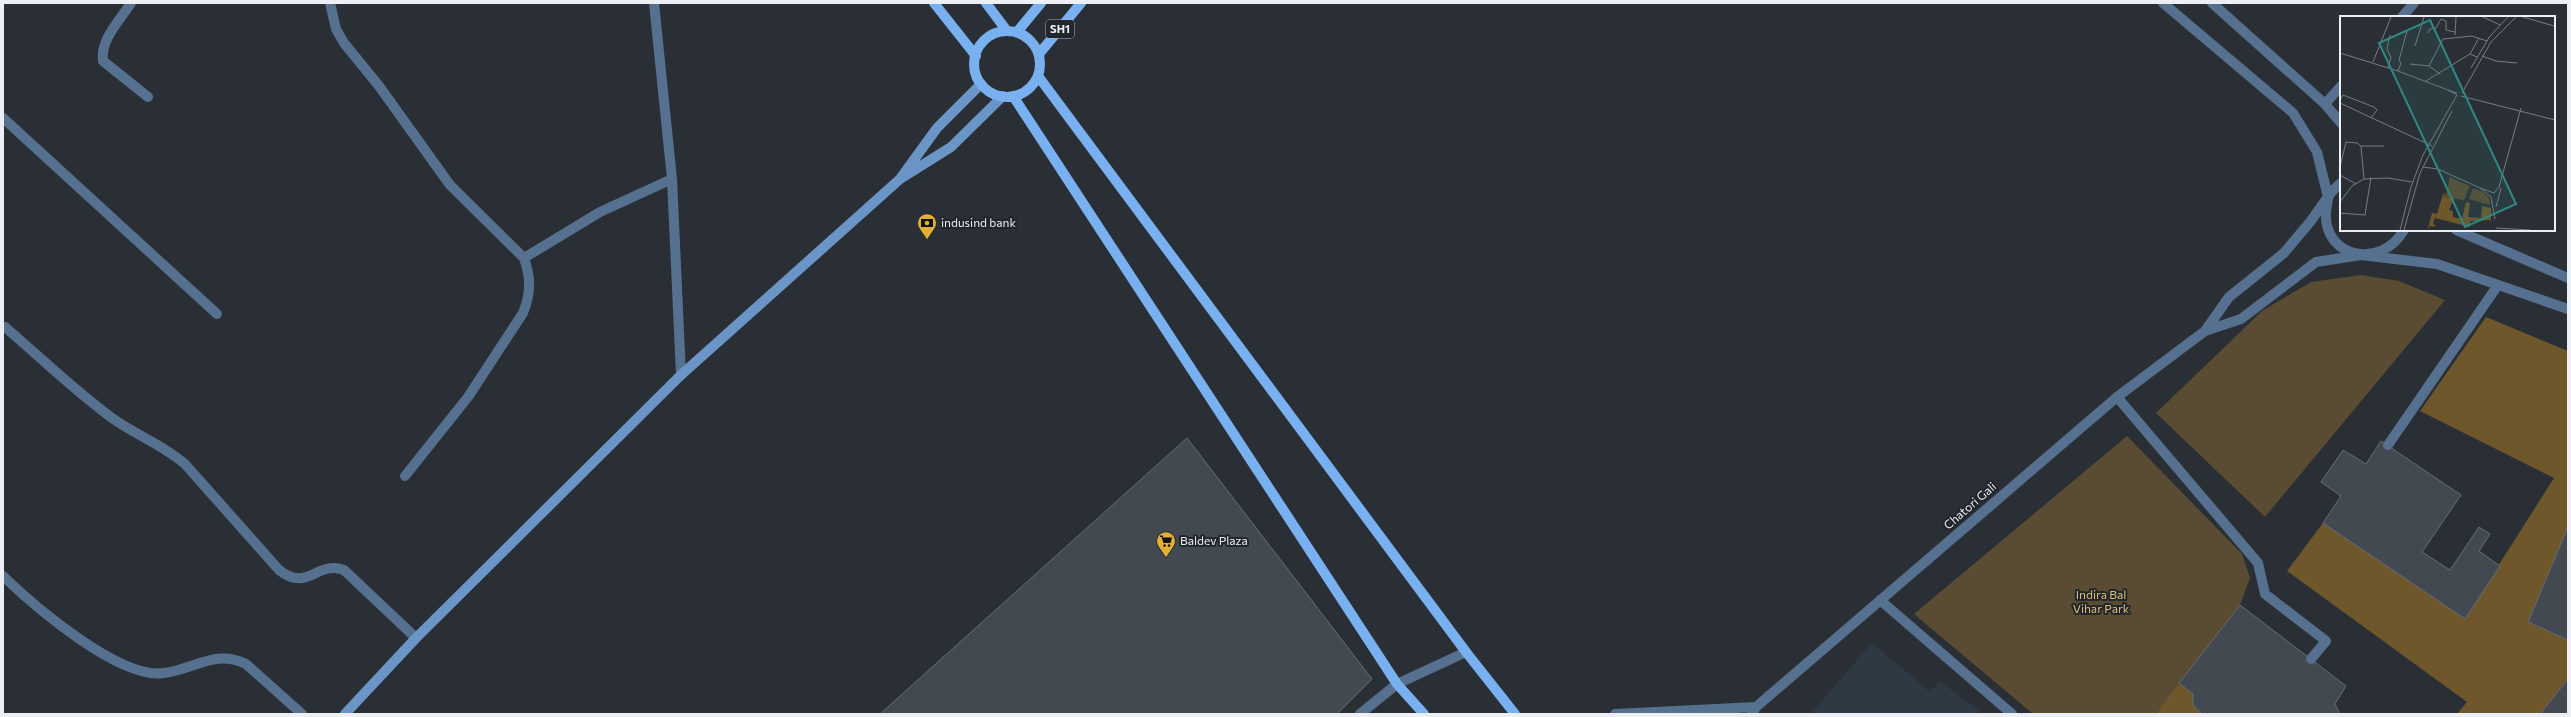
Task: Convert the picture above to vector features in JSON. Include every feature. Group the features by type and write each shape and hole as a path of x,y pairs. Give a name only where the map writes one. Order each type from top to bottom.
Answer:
{"main road":[{"path":"934,3 976,56"},
{"path":"986,3 1006,31"},
{"name":"SH1","path":"1017,32 1041,3"},
{"name":"SH1","path":"1039,54 1081,3"},
{"path":"1006,31 1017,32 1027,37 1039,54 1040,65 1038,76 1032,85 1013,96 1002,96 987,90 981,84 974,65 976,56 987,38 996,33 1006,31"},
{"path":"1038,76 1466,652 1516,714"},
{"path":"900,178 937,128 981,84"},
{"path":"345,714 416,638 681,375 900,178 952,147 1002,96"},
{"path":"1013,96 1397,684 1424,714"}],"street":[{"path":"131,3 101,51 103,61 148,98"},
{"path":"330,3 336,29 344,44 379,86 450,185 524,258 530,276 529,298 523,313 468,397 405,476"},
{"path":"654,3 672,179 681,375"},
{"path":"2163,3 2293,113 2317,152 2328,197 2326,219 2330,232 2337,243 2348,251 2361,255 2437,264 2568,309"},
{"path":"2212,3 2325,104 2340,123"},
{"path":"2403,16 2414,3"},
{"path":"2325,104 2340,87"},
{"path":"3,118 217,314"},
{"path":"524,258 600,212 672,179"},
{"path":"2205,331 2229,297 2284,253 2340,184"},
{"path":"2205,331 2240,319 2316,262 2375,254 2388,249 2398,240 2403,231"},
{"path":"2458,231 2568,278"},
{"path":"2388,445 2498,285"},
{"path":"5,327 97,407 126,428 170,451 185,464 279,570 290,578 301,579 335,567 344,570 416,638"},
{"name":"Chatori Gali","path":"1754,710 2117,397 2205,331"},
{"path":"2117,397 2258,563 2265,594 2326,641 2311,659"},
{"path":"3,576 54,622 128,666 148,673 164,673 217,658 236,659 246,664 302,714"},
{"path":"1880,600 2012,714"},
{"path":"1360,714 1397,684 1466,652"},
{"path":"1615,714 1754,710"}],"shaded area":[{"path":"2486,317 2568,351 2568,527 2528,622 2568,640 2568,679 2540,714 2457,714 2467,702 2287,571 2323,523 2465,618 2554,478 2420,411"},
{"path":"1872,643 1930,692 1940,681 1983,714 1810,714"},
{"path":"2179,683 2193,694 2193,704 2202,714 2156,714"}],"green space":[{"path":"2361,275 2399,281 2445,300 2265,517 2156,413 2262,311 2311,282"},
{"name":"Indira Bal Vihar Park","path":"2127,436 2242,554 2250,578 2240,605 2156,714 2033,714 1914,614"}],"building":[{"name":"Baldev Plaza","path":"1187,438 1372,679 1337,714 880,714"},
{"path":"2381,441 2461,495 2422,552 2450,570 2479,527 2490,534 2479,551 2500,566 2465,619 2323,523 2341,496 2321,482 2343,450 2366,464"},
{"path":"2568,527 2568,640 2528,622"},
{"path":"2240,605 2346,686 2335,704 2340,714 2202,714 2197,710 2193,704 2193,694 2179,683"},
{"path":"2568,679 2568,714 2540,714"}],"place":[{"name":"indusind bank","path":"927,240"},
{"name":"Baldev Plaza","path":"1166,558"}]}
